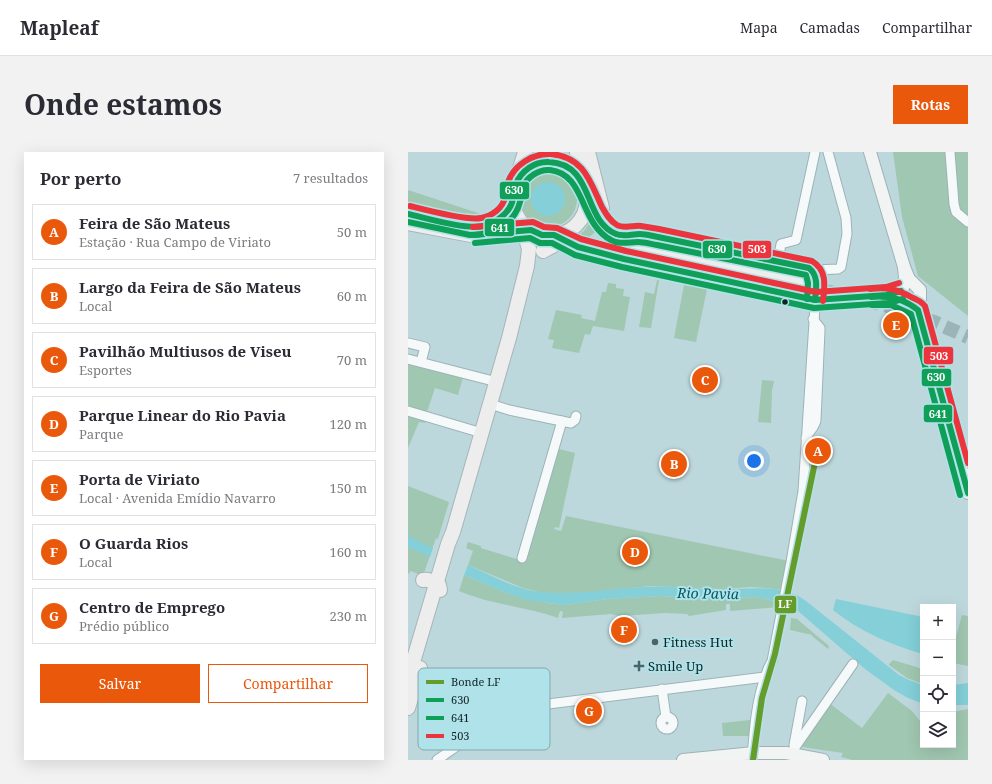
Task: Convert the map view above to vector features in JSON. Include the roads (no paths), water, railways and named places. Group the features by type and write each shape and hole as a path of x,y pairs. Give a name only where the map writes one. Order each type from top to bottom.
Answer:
{"main road":[{"path":"408,679 435,582 451,540 497,382 529,258 527,230 514,201 520,166 525,152"},
{"path":"509,338 526,302 535,271 543,251 559,235 577,224 584,214 587,202 577,152"},
{"path":"588,152 602,211 617,235"},
{"path":"870,152 904,267 909,279 920,290 921,295 907,297"},
{"path":"408,214 462,225 479,227 492,224 507,211 514,201 518,178 526,170 537,164 548,162 560,163 572,169 583,183 606,228 617,235 640,243 810,279"},
{"path":"408,223 457,233 508,238 519,241 524,247 529,258"},
{"path":"479,235 527,230 542,235 559,235 583,248"},
{"path":"543,251 556,244 656,256 810,279"},
{"path":"904,267 907,297 920,316 968,493"},
{"path":"420,668 435,615 436,603 440,588 435,582"},
{"path":"408,708 418,674"},
{"path":"683,760 752,757 792,751 823,760"}],"street":[{"path":"778,261 781,244 796,240 815,152"},
{"path":"810,279 841,267 847,234 846,218 828,152"},
{"path":"950,152 956,212 968,222"},
{"path":"617,235 641,234 658,236 804,266 810,279 815,300 813,319 820,328 816,420 815,426 810,431 806,439 803,491 791,562 772,661 765,677 756,717 752,757"},
{"path":"583,248 632,261 815,300 887,296 907,297"},
{"path":"771,290 791,291 805,294 812,291 810,279"},
{"path":"408,343 425,347 421,362"},
{"path":"408,359 497,382"},
{"path":"490,404 509,410 562,421 573,422 576,416"},
{"path":"408,411 482,434"},
{"path":"522,558 562,421"},
{"path":"792,751 853,664"},
{"path":"550,704 765,677"},
{"path":"662,689 666,717"},
{"path":"792,751 802,701"},
{"path":"437,760 452,750"}],"water":[{"path":"548,182 560,187 565,199 560,211 548,216 536,211 531,199 536,187"},
{"path":"408,536 433,548 430,557 408,547"},
{"name":"Rio Pavia","path":"468,565 513,585 532,591 554,593 662,586 711,589 765,588 786,591 806,601 899,675 920,684 920,703 894,690 865,669 790,604 756,597 708,599 659,596 607,599 565,605 527,600 506,593 464,575"},
{"path":"836,599 920,616 920,653 887,642 864,631 833,610"},
{"path":"968,683 968,705 956,705 956,685"}],"tunnel":[{"path":"804,286 885,305 934,322 968,337"}],"tram line":[{"name":"LF","path":"753,760 762,698 775,654 818,448"}],"place":[{"name":"Porta de Viriato","path":"896,325"},
{"name":"Pavilhão Multiusos de Viseu","path":"705,380"},
{"name":"Feira de São Mateus","path":"818,451"},
{"name":"Largo da Feira de São Mateus","path":"674,464"},
{"name":"Parque Linear do Rio Pavia","path":"635,552"},
{"name":"O Guarda Rios","path":"624,630"},
{"name":"Fitness Hut","path":"655,642"},
{"name":"Smile Up","path":"639,666"},
{"name":"Centro de Emprego","path":"589,711"}]}
